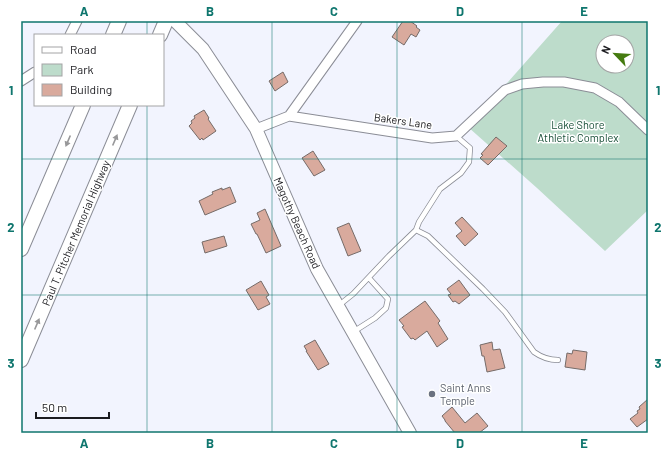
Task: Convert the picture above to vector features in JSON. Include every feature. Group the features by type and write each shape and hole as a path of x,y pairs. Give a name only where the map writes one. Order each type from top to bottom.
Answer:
{"main road":[{"path":"113,34 119,21"},
{"path":"160,34 166,21"},
{"path":"21,249 83,106"},
{"name":"Paul T. Pitcher Memorial Highway","path":"21,360 130,106"}],"street":[{"path":"71,34 78,21"},
{"name":"Magothy Beach Road","path":"175,21 203,49 256,129 317,269 410,433"},
{"path":"256,129 289,116 357,21"},
{"path":"21,81 34,73"},
{"path":"456,136 506,90 522,84 543,82 564,82 595,88 619,102 648,130"},
{"name":"Bakers Lane","path":"289,116 432,138 456,136"}],"lane":[{"path":"338,306 353,294 416,230 419,222 440,189 462,173 469,162 470,148 456,136"},
{"path":"416,230 428,236 483,289 505,312 534,352 539,356 551,360 558,360"},
{"path":"353,332 375,318 386,308 388,299 369,278"}],"green space":[{"name":"Lake Shore Athletic Complex","path":"562,21 648,21 648,210 605,251 468,127"}],"building":[{"path":"403,21 410,21 420,30 416,37 411,34 404,45 392,37"},
{"path":"283,72 288,82 275,91 269,81"},
{"path":"204,110 216,131 203,140 202,138 200,140 189,126 192,123 191,121 195,118 194,116"},
{"path":"496,137 507,146 488,165 480,158 483,155 481,154"},
{"path":"313,151 325,170 314,176 302,158"},
{"path":"230,187 236,202 205,215 199,201 213,194 212,192"},
{"path":"265,209 281,246 266,253 251,224 260,220 257,213"},
{"path":"462,217 478,234 465,246 456,236 462,231 455,223"},
{"path":"349,223 361,251 348,256 337,228"},
{"path":"224,236 227,246 205,253 202,242"},
{"path":"459,280 470,295 459,304 455,301 453,302 448,295 451,294 447,289"},
{"path":"261,281 269,295 266,297 270,304 258,310 246,290"},
{"path":"425,301 440,321 438,323 448,339 437,347 427,331 415,340 413,338 411,339 402,327 404,326 399,320"},
{"path":"315,340 329,364 318,370 304,346"},
{"path":"492,342 493,350 500,349 505,368 487,372 480,345"},
{"path":"573,350 587,352 585,370 565,367 567,353 572,354"},
{"path":"648,399 648,419 637,427 630,419 638,413 637,411 640,409 639,407"},
{"path":"452,407 465,423 477,413 488,426 479,433 455,433 442,416"}],"place":[{"name":"Saint Anns Temple","path":"432,394"}]}
